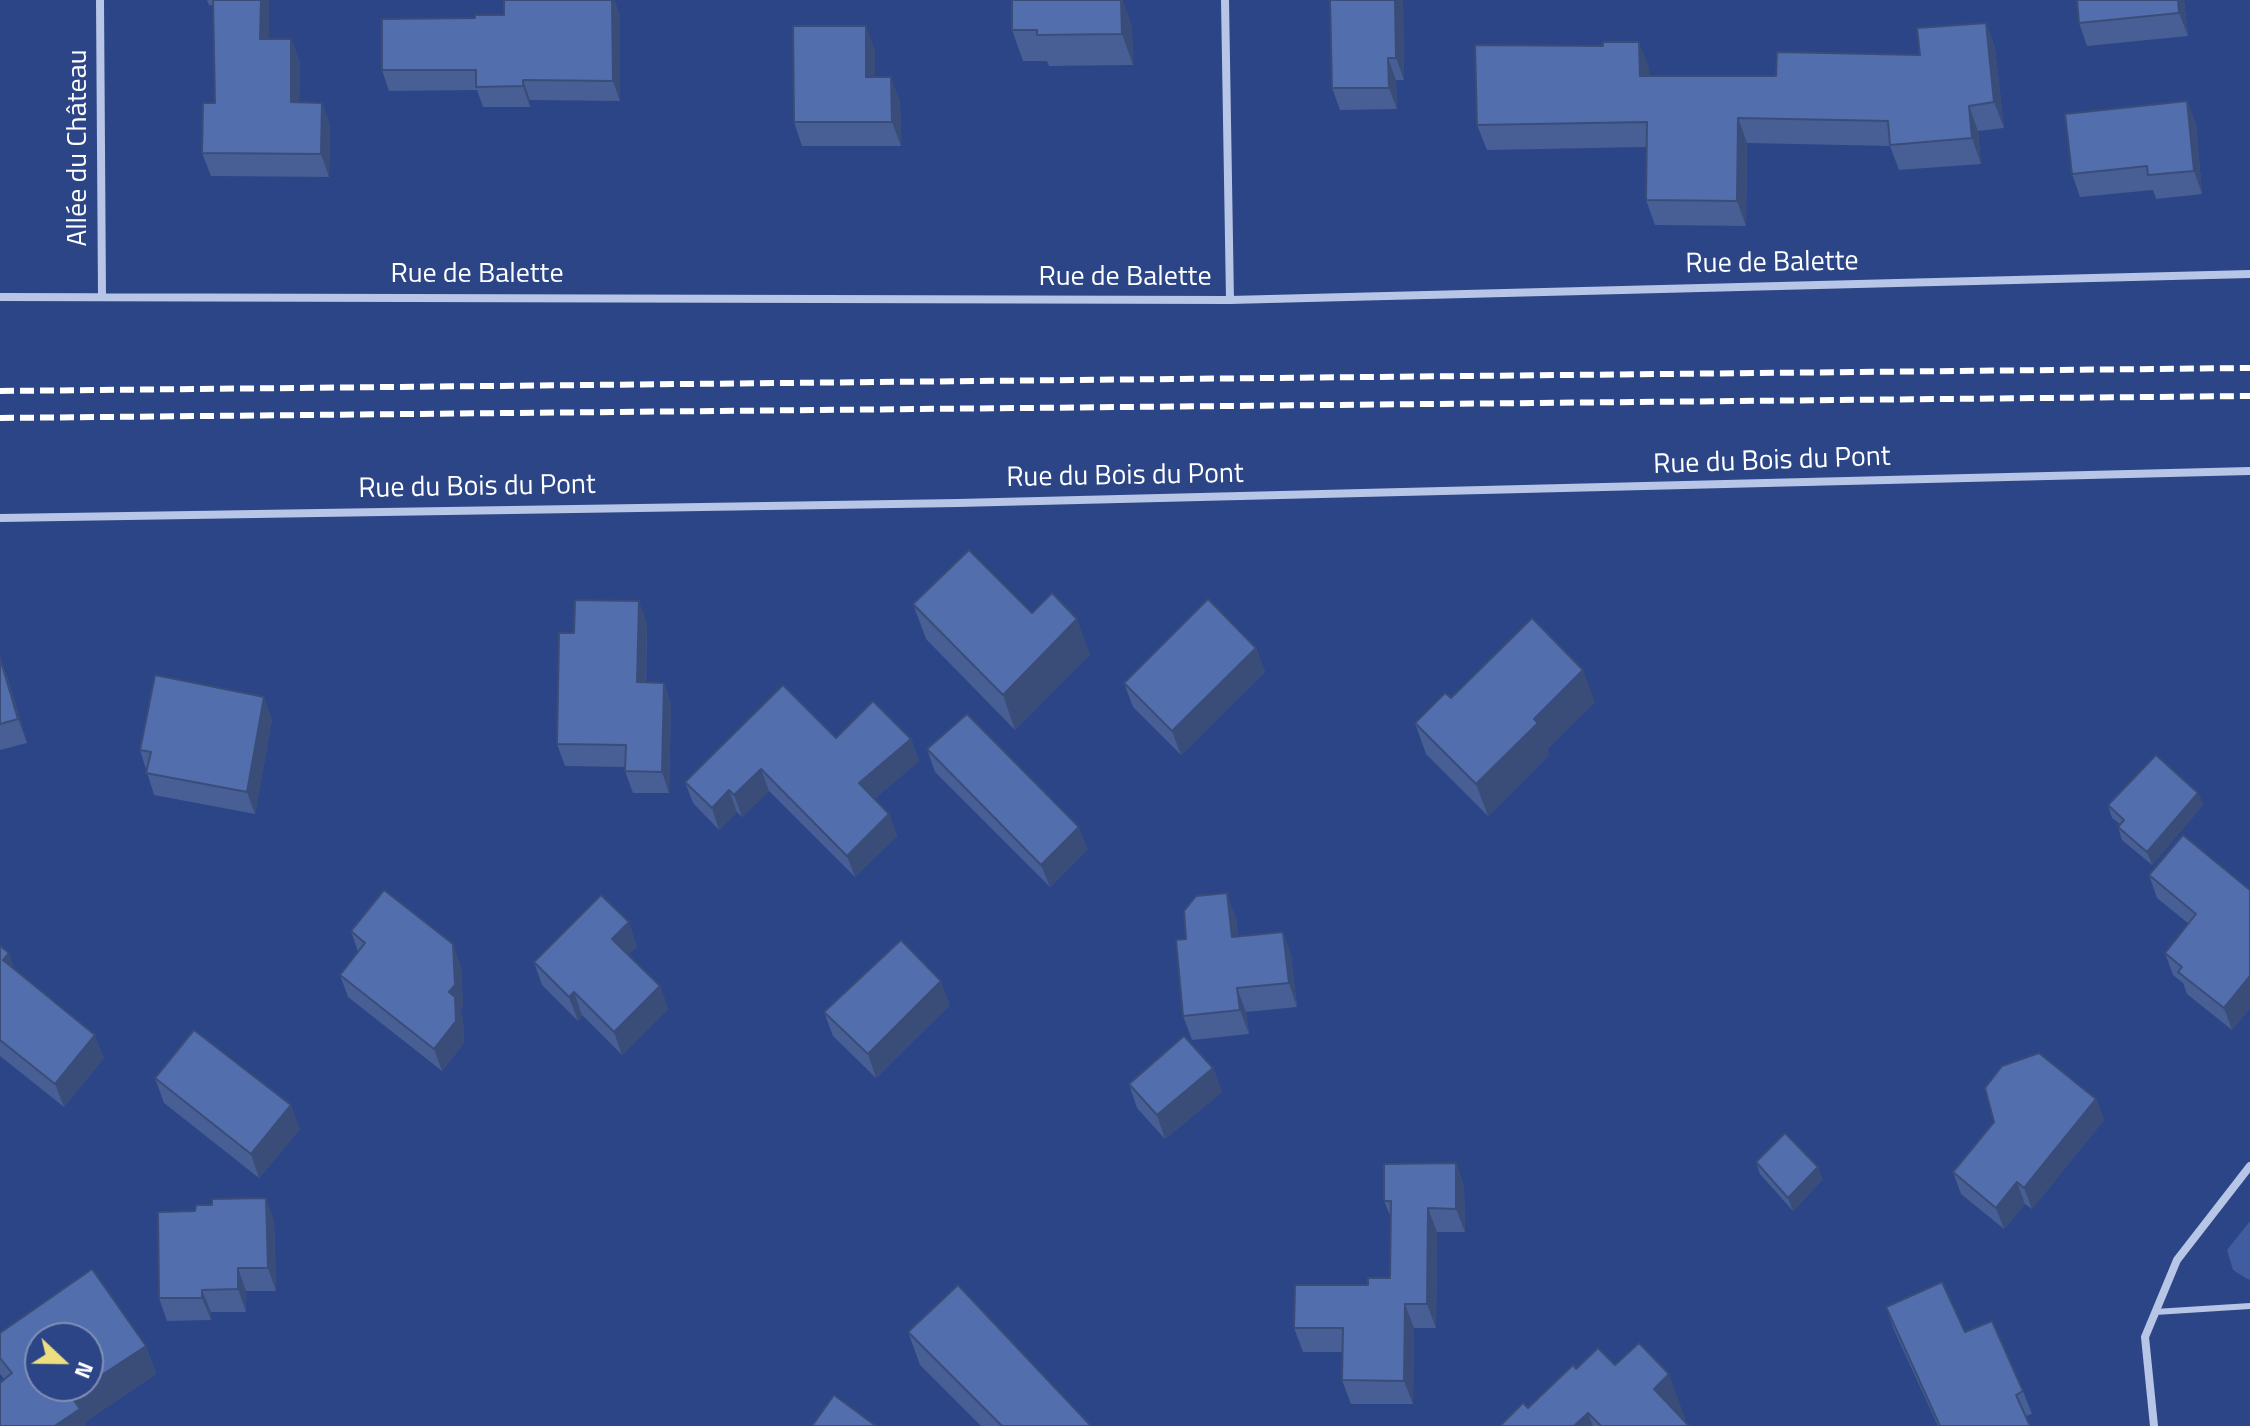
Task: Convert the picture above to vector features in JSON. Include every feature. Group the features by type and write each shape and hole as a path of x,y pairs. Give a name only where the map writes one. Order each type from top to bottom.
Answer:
{"street":[{"name":"Allée du Château","path":"100,0 102,296"},
{"path":"1225,0 1230,300"},
{"name":"Rue de Balette","path":"0,297 1230,300 2250,274"},
{"name":"Rue du Bois du Pont","path":"0,518 944,504 2250,471"},
{"path":"2154,1426 2145,1337 2177,1260 2250,1166"}],"lane":[{"path":"2155,1312 2250,1306"}],"shaded area":[{"path":"2250,1221 2249,1280 2233,1270 2227,1250"}],"building":[{"path":"213,0 261,0 260,39 291,39 291,102 322,103 321,154 202,153 203,103 215,103"},
{"path":"504,0 612,0 613,81 523,80 523,86 476,87 476,70 382,70 382,19 504,15"},
{"path":"1012,0 1121,0 1122,34 1037,35 1037,30 1012,30"},
{"path":"1330,0 1395,0 1396,58 1388,58 1389,88 1332,88"},
{"path":"2077,0 2178,0 2179,13 2079,23"},
{"path":"1986,23 1994,102 1969,106 1972,138 1890,145 1888,121 1738,118 1737,201 1646,200 1647,122 1477,125 1475,45 1603,46 1603,42 1639,42 1640,76 1776,76 1777,52 1920,55 1917,28"},
{"path":"793,26 866,26 866,77 891,77 892,122 794,122"},
{"path":"2187,101 2194,171 2148,175 2147,166 2072,174 2065,114"},
{"path":"969,550 1032,613 1052,593 1077,619 1003,695 913,604"},
{"path":"1208,599 1256,648 1172,731 1124,683"},
{"path":"575,600 639,601 637,682 664,683 662,772 625,771 626,745 557,744 559,633 574,633"},
{"path":"1532,618 1583,670 1534,719 1538,723 1476,784 1415,723 1445,693 1451,698"},
{"path":"0,658 18,719 0,724"},
{"path":"155,675 264,697 247,792 146,773 151,752 140,750"},
{"path":"783,685 836,738 873,701 911,739 859,783 889,814 847,856 761,769 734,795 729,790 712,808 685,782"},
{"path":"967,714 1079,827 1041,865 927,749"},
{"path":"2156,755 2198,793 2147,852 2118,827 2124,820 2108,805"},
{"path":"2183,835 2250,890 2250,976 2224,1008 2178,972 2182,967 2165,953 2196,914 2149,875"},
{"path":"384,890 453,944 455,985 449,992 455,997 456,1021 434,1049 340,975 365,943 351,931"},
{"path":"1227,893 1232,937 1283,932 1289,983 1237,988 1240,1010 1183,1016 1176,940 1186,939 1184,911 1196,896"},
{"path":"601,895 629,922 612,939 660,986 614,1032 574,992 569,997 534,962"},
{"path":"901,940 941,981 868,1054 824,1012"},
{"path":"0,946 9,953 3,960 95,1035 55,1084 0,1040"},
{"path":"194,1030 291,1105 251,1154 155,1078"},
{"path":"1184,1036 1213,1068 1157,1115 1129,1084"},
{"path":"2039,1053 2096,1099 2024,1188 2017,1182 1996,1208 1953,1172 1994,1122 1985,1088 2002,1066"},
{"path":"1785,1133 1818,1167 1788,1198 1756,1162"},
{"path":"1456,1163 1456,1209 1428,1208 1427,1304 1405,1304 1404,1381 1342,1380 1343,1328 1294,1328 1295,1285 1368,1285 1368,1278 1390,1278 1391,1201 1384,1201 1384,1164"},
{"path":"266,1198 268,1268 238,1268 238,1289 202,1290 202,1298 159,1298 158,1212 195,1211 196,1205 212,1205 212,1199"},
{"path":"92,1269 146,1346 104,1374 104,1322 24,1322 24,1402 75,1402 80,1409 57,1426 0,1426 0,1383 12,1373 0,1358 0,1333"},
{"path":"1942,1282 1965,1332 1992,1321 2023,1391 2016,1395 2030,1426 1940,1426 1886,1307"},
{"path":"958,1285 1091,1426 1002,1426 908,1332"},
{"path":"1639,1343 1669,1374 1654,1389 1689,1426 1601,1426 1588,1413 1574,1426 1500,1426 1523,1403 1528,1408 1573,1365 1576,1369 1598,1348 1615,1365"},
{"path":"834,1395 876,1426 812,1426"}],"railway":[{"path":"0,391 2250,368"},
{"path":"0,418 2250,396"}]}
